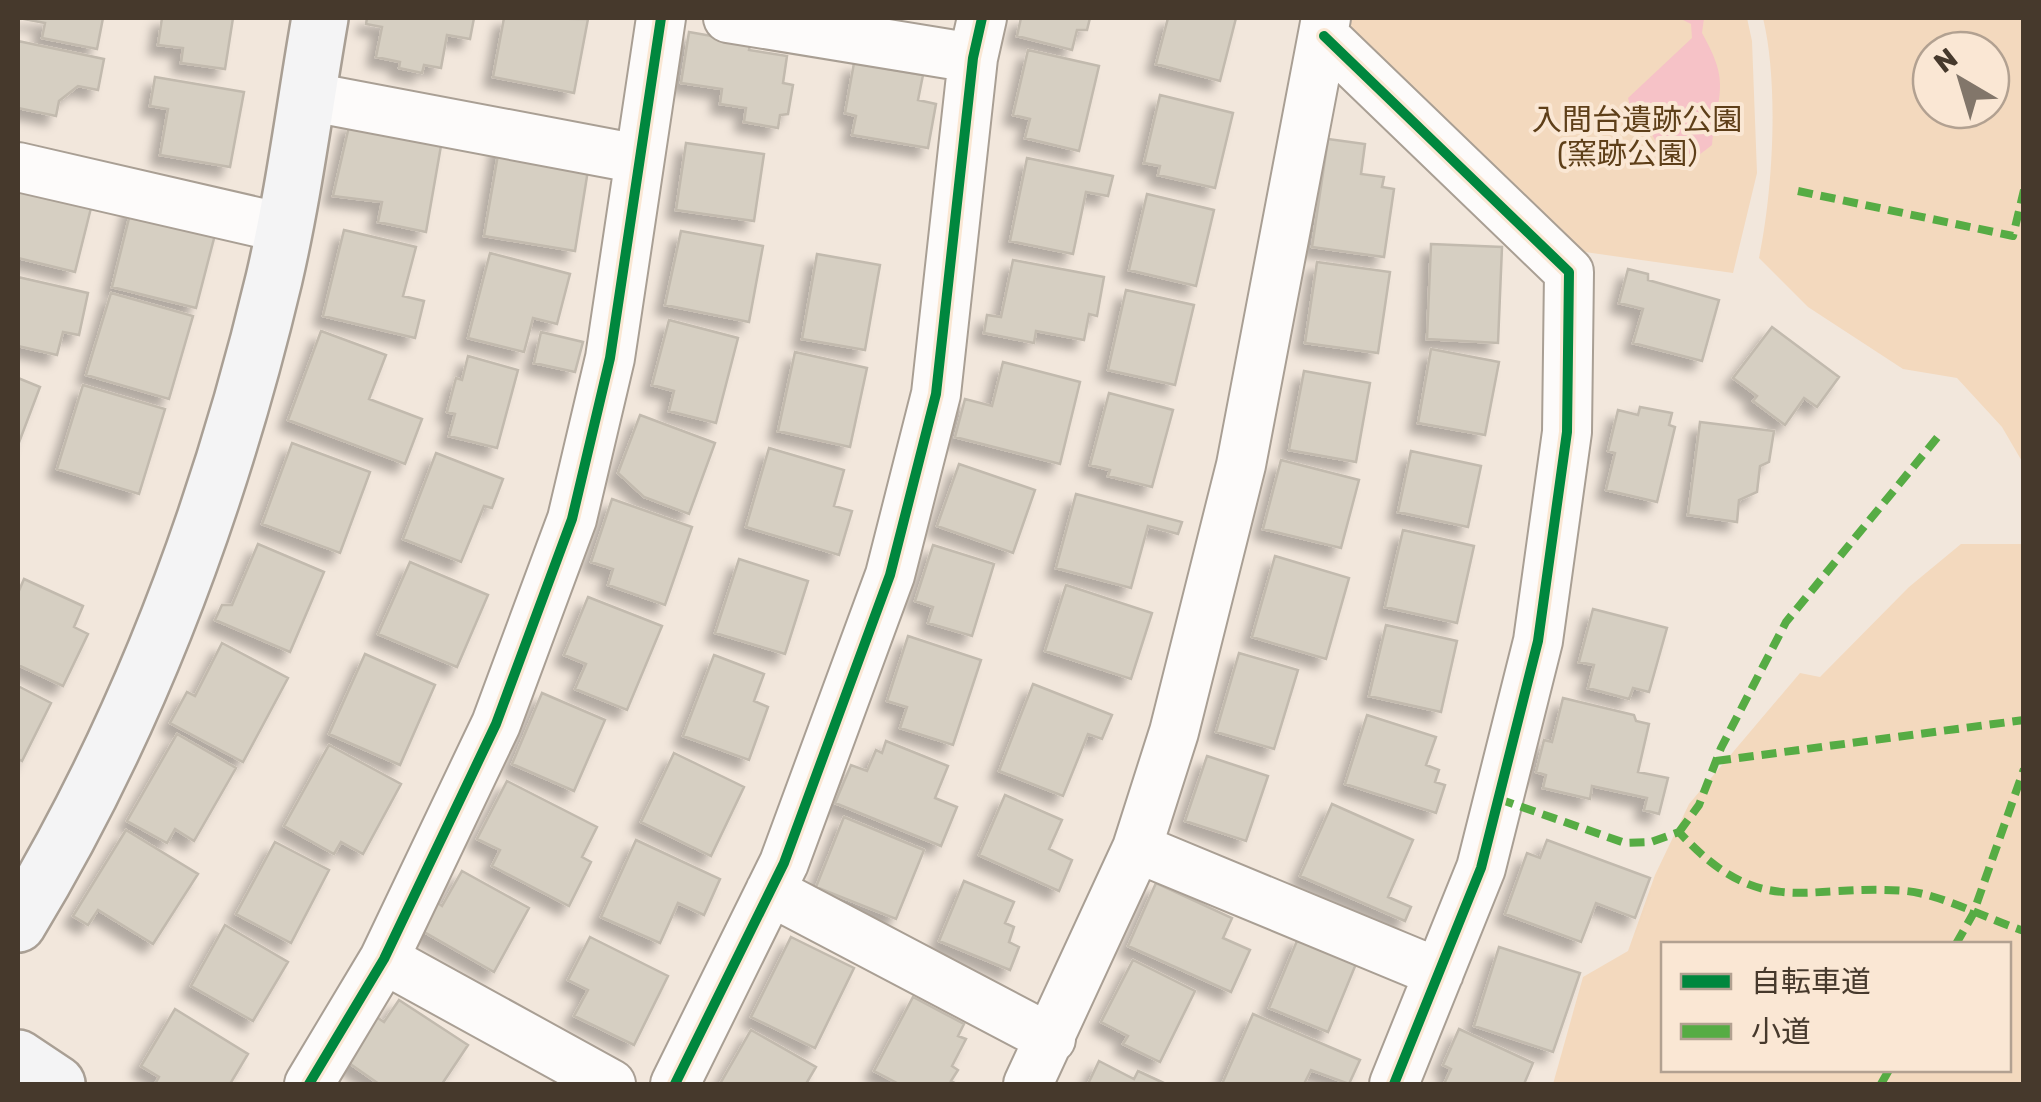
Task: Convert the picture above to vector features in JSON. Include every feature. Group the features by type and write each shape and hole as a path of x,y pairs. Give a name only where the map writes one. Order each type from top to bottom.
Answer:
{"street":[{"path":"18,924 66,844 125,720 205,525 274,277 320,18"},
{"path":"309,1084 384,958 496,724 572,519 610,358 661,18"},
{"path":"675,1084 770,891 890,576 936,394 977,38 728,18"},
{"path":"1028,1084 1137,848 1174,732 1241,465 1325,27"},
{"path":"1325,27 1569,272 1566,432 1538,641 1481,868 1394,1084"},
{"path":"306,96 640,159"},
{"path":"18,167 283,228"},
{"path":"1137,848 1439,973"},
{"path":"770,891 1052,1039"},
{"path":"384,958 610,1084"},
{"path":"18,1058 58,1084"}],"green space":[{"name":"入間台遺跡公園 (窯跡公園）","path":"1348,18 1747,18 1752,41 1757,173 1733,273 1585,252 1356,46"},
{"path":"1763,18 2023,18 2023,463 2002,427 1957,378 1903,369 1808,307 1759,258 1768,202 1771,74"},
{"path":"1961,544 2023,544 2023,1084 1553,1084 1583,977 1628,951 1655,875 1689,804 1800,673 1820,677 1909,587"}],"shaded area":[{"path":"1679,18 1704,18 1702,33 1719,76 1712,145 1699,155 1660,149 1650,131 1634,124 1628,98 1692,38 1691,24"}],"building":[{"path":"19,18 103,18 97,49 42,38 45,23"},
{"path":"162,18 233,18 225,69 181,63 183,48 158,45"},
{"path":"367,18 474,18 470,39 447,35 441,68 424,65 422,73 399,68 400,62 376,57 382,27 366,24"},
{"path":"504,18 588,19 574,93 493,77"},
{"path":"1021,18 1090,18 1087,30 1077,30 1072,50 1017,36"},
{"path":"1168,18 1236,18 1220,81 1156,64"},
{"path":"689,32 723,38 752,33 749,50 787,56 783,83 793,85 788,114 780,115 778,128 744,122 746,108 720,104 722,89 681,83"},
{"path":"18,41 104,59 98,90 78,86 59,101 56,116 18,108"},
{"path":"1028,50 1099,66 1079,151 1025,138 1030,119 1013,115"},
{"path":"854,63 923,75 918,100 936,104 928,148 852,135 856,116 845,113"},
{"path":"155,77 244,92 230,167 160,155 168,109 150,106"},
{"path":"1160,95 1233,113 1215,188 1158,175 1160,166 1144,163"},
{"path":"350,122 442,140 426,232 378,222 382,202 333,196"},
{"path":"501,137 588,170 575,251 484,236"},
{"path":"1328,139 1365,144 1361,174 1384,177 1382,187 1394,189 1384,257 1312,247"},
{"path":"686,143 764,154 754,221 676,210"},
{"path":"1027,158 1113,176 1108,196 1086,192 1073,254 1010,241"},
{"path":"18,190 91,208 75,272 18,258"},
{"path":"1147,194 1214,210 1196,286 1129,270"},
{"path":"133,202 218,223 196,308 112,287"},
{"path":"344,230 416,247 403,296 424,301 415,338 323,316"},
{"path":"681,231 763,246 749,322 665,305"},
{"path":"1431,244 1502,247 1498,343 1427,339"},
{"path":"490,253 570,274 557,324 533,318 524,352 468,338"},
{"path":"817,254 880,265 865,350 802,339"},
{"path":"1013,260 1104,277 1097,316 1089,314 1084,340 1036,331 1034,343 984,333 987,315 1001,317"},
{"path":"1317,262 1390,272 1378,353 1305,343"},
{"path":"1628,269 1648,274 1648,280 1719,300 1702,361 1633,343 1643,309 1619,303"},
{"path":"18,277 88,293 79,335 63,332 57,355 18,346"},
{"path":"1126,290 1194,305 1175,385 1108,370"},
{"path":"111,293 193,316 169,399 86,375"},
{"path":"669,320 738,338 716,423 669,411 674,391 652,385"},
{"path":"1772,327 1839,377 1817,407 1804,398 1785,425 1753,401 1757,396 1733,378"},
{"path":"321,331 386,355 369,399 422,419 405,464 288,420"},
{"path":"541,332 583,342 575,372 534,363"},
{"path":"1431,349 1499,362 1485,435 1418,423"},
{"path":"795,352 867,368 850,447 778,431"},
{"path":"468,356 518,370 497,448 449,436 455,414 447,412 456,378 462,380"},
{"path":"1003,362 1080,382 1060,464 955,437 965,399 992,406"},
{"path":"1304,371 1370,383 1356,462 1289,450"},
{"path":"18,378 40,387 18,445"},
{"path":"83,385 165,409 139,494 57,469"},
{"path":"1109,393 1173,410 1152,487 1108,476 1110,470 1090,465"},
{"path":"1640,407 1672,413 1669,425 1675,427 1657,502 1606,490 1615,453 1608,451 1618,410 1638,415"},
{"path":"640,415 715,443 689,514 644,497 618,473"},
{"path":"1700,422 1774,431 1769,462 1760,466 1757,492 1739,500 1737,522 1688,515"},
{"path":"292,443 370,472 340,553 262,524"},
{"path":"769,448 844,470 834,506 852,511 839,555 746,527"},
{"path":"1411,451 1481,466 1468,527 1398,512"},
{"path":"436,453 503,479 492,508 484,506 461,562 403,539"},
{"path":"1281,460 1359,480 1341,548 1263,529"},
{"path":"959,464 1035,490 1013,553 937,526"},
{"path":"1076,494 1182,522 1178,534 1148,526 1131,588 1056,568"},
{"path":"612,499 692,527 665,605 608,585 613,569 591,562"},
{"path":"1403,530 1474,546 1457,623 1385,607"},
{"path":"258,544 324,572 290,652 215,620 222,605 232,605"},
{"path":"933,545 994,564 972,636 928,623 933,607 915,601"},
{"path":"1275,556 1349,578 1326,659 1252,637"},
{"path":"739,559 808,581 785,654 715,633"},
{"path":"410,562 488,595 457,667 378,634"},
{"path":"24,579 83,606 74,627 88,634 63,686 18,665 18,593"},
{"path":"1066,585 1152,613 1131,679 1045,651"},
{"path":"588,597 662,626 627,710 575,689 586,664 564,655"},
{"path":"1593,609 1667,628 1649,692 1633,688 1629,699 1588,688 1594,665 1579,662"},
{"path":"1386,625 1457,641 1441,712 1369,696"},
{"path":"908,636 981,660 953,745 900,728 907,707 887,701"},
{"path":"222,643 288,678 243,762 170,723 187,692 195,696"},
{"path":"1239,653 1298,670 1274,749 1216,732"},
{"path":"365,654 435,685 400,765 329,734"},
{"path":"714,655 764,674 754,701 768,707 749,760 683,736"},
{"path":"1033,684 1112,715 1102,739 1088,734 1063,796 999,771"},
{"path":"18,686 51,703 22,761 18,759"},
{"path":"542,693 605,720 574,791 512,764"},
{"path":"1563,698 1634,715 1636,721 1649,724 1638,772 1668,778 1659,814 1644,810 1647,798 1592,786 1590,799 1543,788 1546,775 1536,772 1544,740 1552,742"},
{"path":"1367,715 1436,737 1426,765 1439,770 1435,782 1445,785 1436,813 1345,784"},
{"path":"177,734 236,768 194,841 175,829 167,843 127,821"},
{"path":"886,741 948,766 935,798 957,807 941,846 835,803 851,765 867,771 876,750 882,753"},
{"path":"329,745 401,784 363,854 341,842 334,854 284,826"},
{"path":"674,753 744,787 711,856 641,822"},
{"path":"1207,756 1268,776 1246,841 1185,821"},
{"path":"507,781 597,827 582,857 591,862 569,906 492,866 500,850 477,839"},
{"path":"1005,795 1062,820 1049,849 1072,860 1059,891 979,855"},
{"path":"1332,804 1413,840 1388,897 1411,907 1405,921 1300,876"},
{"path":"844,817 924,850 896,919 816,887"},
{"path":"126,830 198,874 153,944 98,910 88,925 73,916"},
{"path":"636,840 720,879 704,915 678,903 660,943 601,917"},
{"path":"1547,840 1650,878 1635,918 1596,903 1581,942 1505,914 1527,853 1540,858"},
{"path":"275,842 329,870 291,943 236,914"},
{"path":"462,871 529,908 494,972 419,929 435,901 442,906"},
{"path":"964,881 1014,902 1005,923 1014,927 1009,942 1019,947 1010,970 939,941"},
{"path":"1156,883 1232,918 1223,938 1250,950 1231,992 1128,946"},
{"path":"225,925 288,962 253,1021 191,986"},
{"path":"1299,936 1358,959 1328,1032 1269,1008"},
{"path":"590,937 668,976 634,1045 574,1016 588,990 568,980"},
{"path":"791,937 854,968 815,1048 751,1017"},
{"path":"1499,947 1580,973 1553,1052 1474,1026"},
{"path":"1133,960 1195,991 1160,1062 1123,1044 1128,1036 1101,1022"},
{"path":"913,997 964,1024 958,1036 966,1039 952,1066 958,1070 951,1081 957,1084 899,1084 874,1071"},
{"path":"399,1000 468,1045 442,1084 379,1084 346,1061 375,1016 384,1022"},
{"path":"175,1009 248,1054 230,1084 155,1084 159,1077 141,1066"},
{"path":"1253,1014 1360,1060 1349,1084 1311,1070 1304,1084 1222,1084"},
{"path":"1459,1029 1533,1063 1524,1084 1444,1084 1451,1069 1443,1065"},
{"path":"751,1030 816,1067 806,1084 720,1084"},
{"path":"1099,1061 1134,1079 1138,1071 1166,1084 1088,1084"}],"marked path":[{"path":"1798,191 2013,236 2024,190"},
{"path":"1679,832 1699,805 1721,748 1786,622 1941,433"},
{"path":"1716,761 2024,720"},
{"path":"1957,942 1973,914 2024,769"},
{"path":"1499,799 1625,843 1651,842 1679,832 1708,860 1735,878 1760,888 1811,893 1919,893 2024,931"},
{"path":"1881,1084 1888,1072"}],"cycle path":[{"path":"309,1084 384,959 496,724 572,519 610,358 661,18"},
{"path":"675,1084 784,863 890,575 936,394 973,58 982,18"},
{"path":"1324,36 1569,272 1567,432 1538,641 1481,868 1394,1084"}]}
